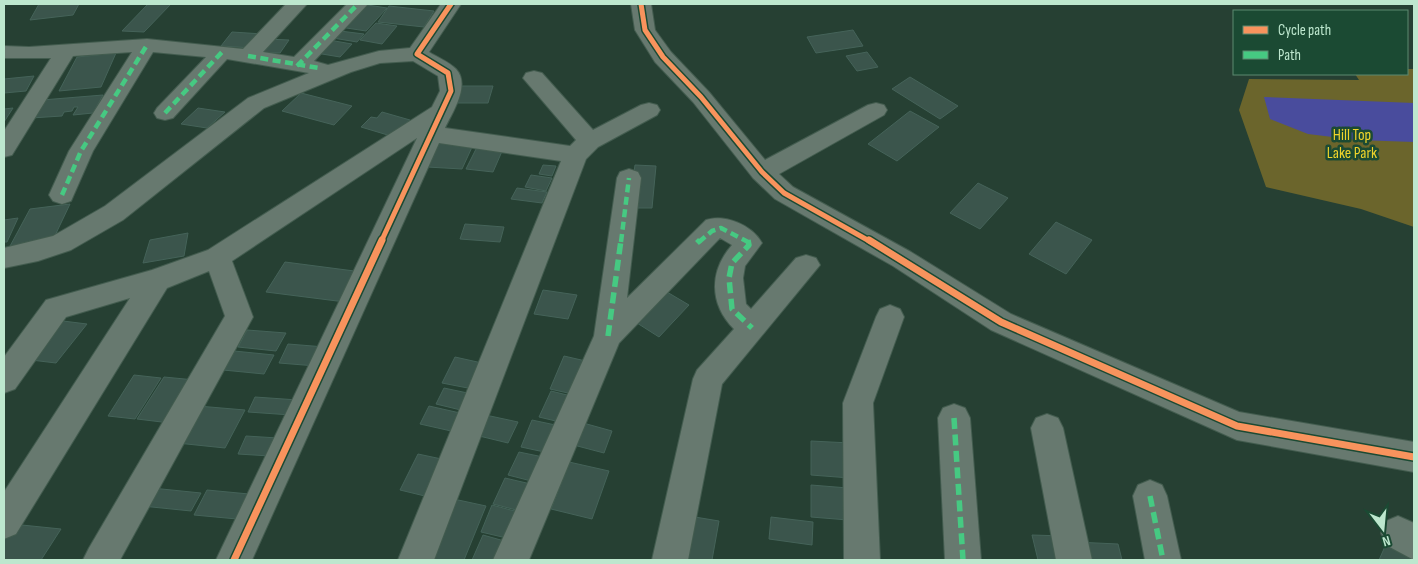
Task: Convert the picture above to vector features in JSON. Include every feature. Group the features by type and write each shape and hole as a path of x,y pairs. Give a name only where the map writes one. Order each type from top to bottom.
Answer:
{"street":[{"path":"248,56 297,4"},
{"path":"296,66 358,4"},
{"path":"418,54 451,4"},
{"path":"641,4 645,30 663,57 701,97 762,172 784,194 902,259 1001,322 1237,426 1414,457"},
{"path":"4,52 28,53 147,45 222,52 296,66 319,68"},
{"path":"62,195 81,151 147,45"},
{"path":"4,149 66,50"},
{"path":"165,113 222,52"},
{"path":"4,258 38,252 62,243 114,213 256,103 343,67 379,57 418,54 448,73 451,91 234,560"},
{"path":"534,78 582,148"},
{"path":"416,560 582,148 649,110"},
{"path":"762,172 876,110"},
{"path":"4,380 56,308 157,280 217,257 435,123 582,148"},
{"path":"510,560 608,336 629,178"},
{"path":"608,336 698,243 715,227 721,226 749,242 732,263 729,286 732,309 752,328"},
{"path":"101,560 240,317 217,257"},
{"path":"670,560 708,379 806,265"},
{"path":"4,522 157,280"},
{"path":"862,560 858,402 890,317"},
{"path":"954,418 963,560"},
{"path":"1047,428 1074,560"},
{"path":"1150,496 1163,560"}],"green space":[{"name":"Hill Top Lake Park","path":"1408,69 1414,69 1414,227 1361,209 1266,187 1239,110 1249,79 1359,80 1356,75 1408,75"}],"shaded area":[{"path":"1264,97 1414,103 1414,142 1357,140 1308,134 1270,119"}],"building":[{"path":"39,4 79,4 73,15 30,20"},
{"path":"148,4 171,4 144,32 122,31"},
{"path":"361,4 387,8 366,31 340,27"},
{"path":"389,6 434,11 424,27 378,22"},
{"path":"376,23 397,26 382,44 360,40"},
{"path":"853,30 863,46 816,53 807,37"},
{"path":"340,31 364,34 357,42 333,38"},
{"path":"232,32 263,34 252,48 221,46"},
{"path":"266,39 289,40 280,53 256,52"},
{"path":"329,40 352,44 340,57 316,53"},
{"path":"867,52 878,67 857,71 846,56"},
{"path":"116,53 101,87 59,91 77,57"},
{"path":"34,76 26,91 4,93 4,79"},
{"path":"910,77 958,106 940,119 892,89"},
{"path":"462,86 493,86 488,103 457,103"},
{"path":"301,93 352,106 334,125 282,111"},
{"path":"103,95 93,113 73,115 78,107 74,107 72,111 64,112 62,116 31,118 42,100"},
{"path":"13,108 4,122 4,109"},
{"path":"198,108 225,112 207,128 181,124"},
{"path":"910,111 939,127 897,161 868,144"},
{"path":"382,112 410,120 391,136 361,127 371,117 377,118"},
{"path":"439,142 473,145 462,169 427,167"},
{"path":"477,147 503,149 493,172 466,169"},
{"path":"543,165 556,166 552,176 539,174"},
{"path":"635,165 656,166 652,208 629,208"},
{"path":"531,175 552,178 546,191 525,187"},
{"path":"978,183 1008,198 980,229 950,213"},
{"path":"517,188 547,192 542,203 511,199"},
{"path":"70,204 51,244 9,248 30,209"},
{"path":"18,218 7,242 4,242 4,220"},
{"path":"1056,222 1092,240 1066,274 1029,254"},
{"path":"465,224 504,227 500,242 460,239"},
{"path":"188,233 184,256 143,263 150,240"},
{"path":"285,262 362,272 345,302 266,292"},
{"path":"543,290 577,295 568,319 534,314"},
{"path":"667,292 689,305 659,337 637,323"},
{"path":"63,321 87,324 56,363 31,360"},
{"path":"247,330 286,333 276,351 238,347"},
{"path":"288,344 325,347 316,366 279,363"},
{"path":"234,351 274,355 264,374 223,370"},
{"path":"564,356 590,362 577,395 550,389"},
{"path":"455,357 491,365 478,390 442,383"},
{"path":"134,375 161,378 135,419 108,416"},
{"path":"164,377 195,380 170,423 137,419"},
{"path":"444,388 477,395 469,412 436,404"},
{"path":"551,391 575,397 564,423 539,417"},
{"path":"255,397 298,400 291,415 248,412"},
{"path":"198,406 245,410 225,448 177,443"},
{"path":"429,406 469,415 460,433 420,424"},
{"path":"481,414 518,422 508,443 471,434"},
{"path":"532,420 560,426 549,453 521,447"},
{"path":"576,421 612,431 604,453 566,443"},
{"path":"246,436 278,438 270,456 238,454"},
{"path":"811,441 850,443 850,478 811,475"},
{"path":"519,452 548,458 539,483 508,475"},
{"path":"418,454 451,461 433,498 400,490"},
{"path":"569,462 609,471 592,519 551,509"},
{"path":"505,478 535,485 524,512 493,504"},
{"path":"811,485 848,488 848,520 811,517"},
{"path":"152,488 201,493 191,511 142,506"},
{"path":"207,490 249,494 237,519 194,515"},
{"path":"449,498 486,506 464,560 422,560"},
{"path":"492,505 526,514 515,540 481,532"},
{"path":"689,516 719,521 712,560 680,560"},
{"path":"771,517 813,522 812,545 769,539"},
{"path":"12,524 61,529 41,560 4,560 4,536"},
{"path":"483,535 515,544 509,560 472,560"},
{"path":"1032,535 1064,536 1070,560 1038,560"},
{"path":"1075,542 1118,544 1122,560 1079,560"},
{"path":"1387,542 1414,559 1414,560 1379,560"}],"marked path":[{"path":"297,66 358,4"},
{"path":"62,195 81,151 147,45"},
{"path":"165,113 222,52"},
{"path":"248,56 319,68"},
{"path":"608,336 629,178"},
{"path":"697,243 717,228 726,229 748,240 749,245 732,263 729,278 730,303 732,309 752,328"},
{"path":"954,418 963,560"},
{"path":"1150,496 1163,560"}],"cycle path":[{"path":"234,560 451,91 448,73 417,54 451,4"},
{"path":"641,4 645,30 663,57 701,97 762,172 784,193 902,259 1001,322 1237,426 1414,457"}]}
